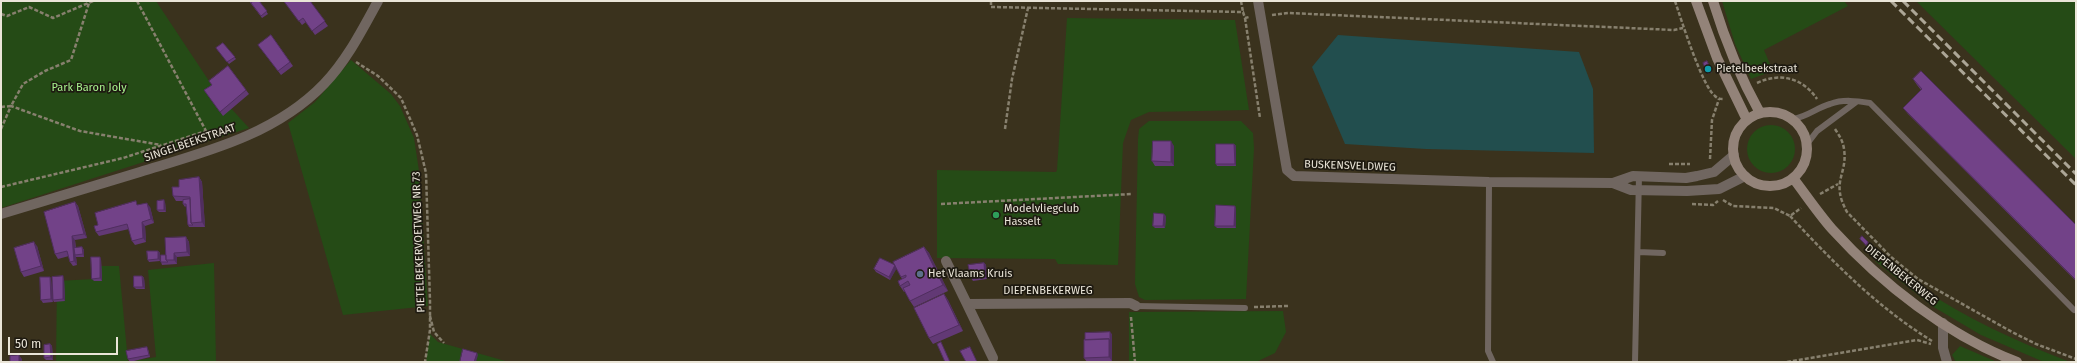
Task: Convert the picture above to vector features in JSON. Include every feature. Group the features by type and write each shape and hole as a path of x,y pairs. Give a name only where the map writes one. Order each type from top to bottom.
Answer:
{"main road":[{"path":"1696,1 1717,58 1747,120"},
{"path":"1713,1 1724,35 1746,88 1760,114"},
{"path":"1780,113 1793,120 1803,130 1808,153 1804,164 1793,178 1783,184 1767,186 1759,185 1739,171 1734,155 1734,140 1737,132 1747,120 1760,114 1780,113"},
{"name":"DIEPENBEKERWEG","path":"1793,178 1832,229 1895,288 1943,323 2016,362"}],"street":[{"name":"SINGELBEEKSTRAAT","path":"1,214 229,144 274,123 300,106 324,84 347,56 378,1"},
{"name":"BUSKENSVELDWEG","path":"1258,1 1287,170 1294,176 1490,182 1613,183 1633,176 1686,178 1697,176 1714,172 1734,155"},
{"name":"BUSKENSVELDWEG","path":"1613,183 1631,190 1687,191 1719,189 1745,176"},
{"path":"946,261 993,358"},
{"name":"DIEPENBEKERWEG","path":"967,304 1133,304"},
{"path":"1943,323 1943,348 1947,362"}],"lane":[{"path":"1807,144 1817,131 1857,101"},
{"path":"1793,120 1810,115 1829,104 1857,101 1870,102 2074,310"},
{"path":"1635,362 1639,176"},
{"path":"1490,182 1488,351 1494,362"},
{"path":"1638,252 1663,253"},
{"path":"1133,304 1245,308"}],"path":[{"path":"1,14 7,16 29,7 53,18 93,1"},
{"path":"137,1 206,131 222,142 229,144"},
{"path":"991,1 991,7 1243,12"},
{"path":"1241,1 1245,18 1260,118"},
{"path":"1675,1 1683,28 1709,87 1714,95 1719,99"},
{"path":"1,129 23,84 45,71 71,60 89,3"},
{"path":"1005,129 1012,79 1028,8"},
{"path":"1245,18 1288,14 1674,30 1683,28"},
{"name":"PIETELBEKERVOETWEG NR 73","path":"347,56 378,76 401,98 417,135 426,173 430,315 425,362"},
{"path":"1,106 11,106 80,131 162,146"},
{"path":"1,187 123,158 206,131"},
{"path":"1830,187 1838,184 1840,197 1847,212 1891,257 1918,279 2012,332 2036,344 2076,359"},
{"path":"942,204 1132,194"},
{"path":"1790,216 1851,279 1887,311 1943,348"},
{"path":"1133,304 1135,362"},
{"path":"1245,308 1288,306"},
{"path":"430,315 434,332 444,343"},
{"path":"1787,362 1917,340 1943,348"}],"green space":[{"name":"Park Baron Joly","path":"1,1 156,1 217,93 249,128 1,208"},
{"path":"1722,1 1844,1 1848,6 1764,50 1773,71 1751,79 1735,44"},
{"path":"1916,1 2076,1 2076,159"},
{"path":"1067,18 1235,20 1249,110 1149,112 1131,120 1123,143 1118,265 1058,264 1055,259 937,258 937,170 1056,172"},
{"path":"351,60 391,94 400,106 414,138 419,171 428,306 343,315 288,123 315,102"},
{"path":"1149,121 1241,121 1253,133 1254,148 1246,299 1145,300 1139,297 1135,284 1138,139 1139,129"},
{"path":"1771,125 1780,127 1788,132 1793,140 1795,149 1793,158 1788,166 1780,171 1771,173 1762,171 1754,166 1749,158 1747,149 1749,140 1754,132 1762,127"},
{"path":"1881,255 1904,275 1954,309 2011,338 2070,362 2044,362 1981,335 1932,306 1875,261"},
{"path":"214,263 216,362 128,362 156,357 148,270"},
{"path":"93,266 119,266 128,362 56,362 57,281 94,279"},
{"path":"1283,311 1286,332 1275,353 1256,362 1129,362 1129,312"},
{"path":"430,334 438,342 509,362 426,362"},
{"path":"1960,346 1997,362 1956,362 1952,355"}],"water":[{"path":"1338,35 1579,52 1593,89 1594,153 1426,149 1345,144 1312,67"}],"building":[{"path":"254,1 259,1 267,11 261,16 251,3"},
{"path":"284,1 310,1 325,21 312,31 303,18 299,21"},
{"path":"271,35 290,62 278,71 258,45"},
{"path":"223,43 235,57 227,62 216,48"},
{"name":"Pietelbeekstraat","path":"1707,61 1711,70 1707,72 1703,63"},
{"path":"228,66 246,90 220,112 204,90 212,85 209,81"},
{"path":"1921,71 2076,225 2076,280 1903,108 1922,89 1913,79"},
{"path":"1153,141 1171,141 1171,162 1152,161"},
{"path":"1216,144 1234,144 1235,164 1216,164"},
{"path":"199,177 202,222 191,223 190,197 173,196 172,187 179,187 179,180"},
{"path":"190,199 191,223 193,225 188,225 186,204 183,204 183,200"},
{"path":"164,200 164,210 157,210 157,201"},
{"path":"136,201 137,205 147,203 151,219 142,222 143,238 132,241 127,224 96,232 94,226 98,225 95,213"},
{"path":"75,202 84,234 72,236 74,261 70,262 67,251 55,254 44,212"},
{"path":"1216,205 1235,206 1234,226 1215,226"},
{"path":"1154,213 1164,214 1163,226 1153,226"},
{"path":"1862,236 1868,242 1866,245 1860,239"},
{"path":"186,237 187,252 174,253 174,260 166,260 165,238"},
{"path":"34,242 41,266 21,272 14,248"},
{"path":"82,247 83,254 75,255 74,248"},
{"name":"Het Vlaams Kruis","path":"924,247 943,285 910,301 903,288 910,285 908,281 900,286 898,281 906,277 906,275 901,277 893,262"},
{"path":"147,251 158,251 158,259 148,260"},
{"path":"161,255 166,255 166,260 168,262 161,262"},
{"path":"91,257 100,257 100,278 92,279"},
{"path":"880,258 895,265 889,277 874,269"},
{"path":"984,263 985,277 971,278 968,265"},
{"path":"63,276 63,299 53,300 52,277"},
{"path":"134,276 142,276 143,287 134,287"},
{"path":"40,277 50,277 51,299 41,300"},
{"path":"944,294 959,325 929,338 914,308"},
{"path":"1110,332 1110,341 1109,339 1085,340 1085,333"},
{"path":"1109,339 1109,357 1084,358 1084,340"},
{"path":"941,342 950,362 945,362 937,344"},
{"path":"50,344 51,357 44,358 44,345"},
{"path":"147,347 149,355 128,359 126,351"},
{"path":"970,347 977,362 966,362 960,351"},
{"path":"463,349 477,353 474,362 460,362"},
{"path":"19,355 19,362 10,362 10,356"}],"railway":[{"path":"1891,1 2076,185"},
{"path":"1903,1 2076,174"}],"place":[{"name":"Pietelbeekstraat","path":"1708,69"},
{"name":"Modelvliegclub Hasselt","path":"996,215"},
{"name":"Het Vlaams Kruis","path":"920,274"}]}
